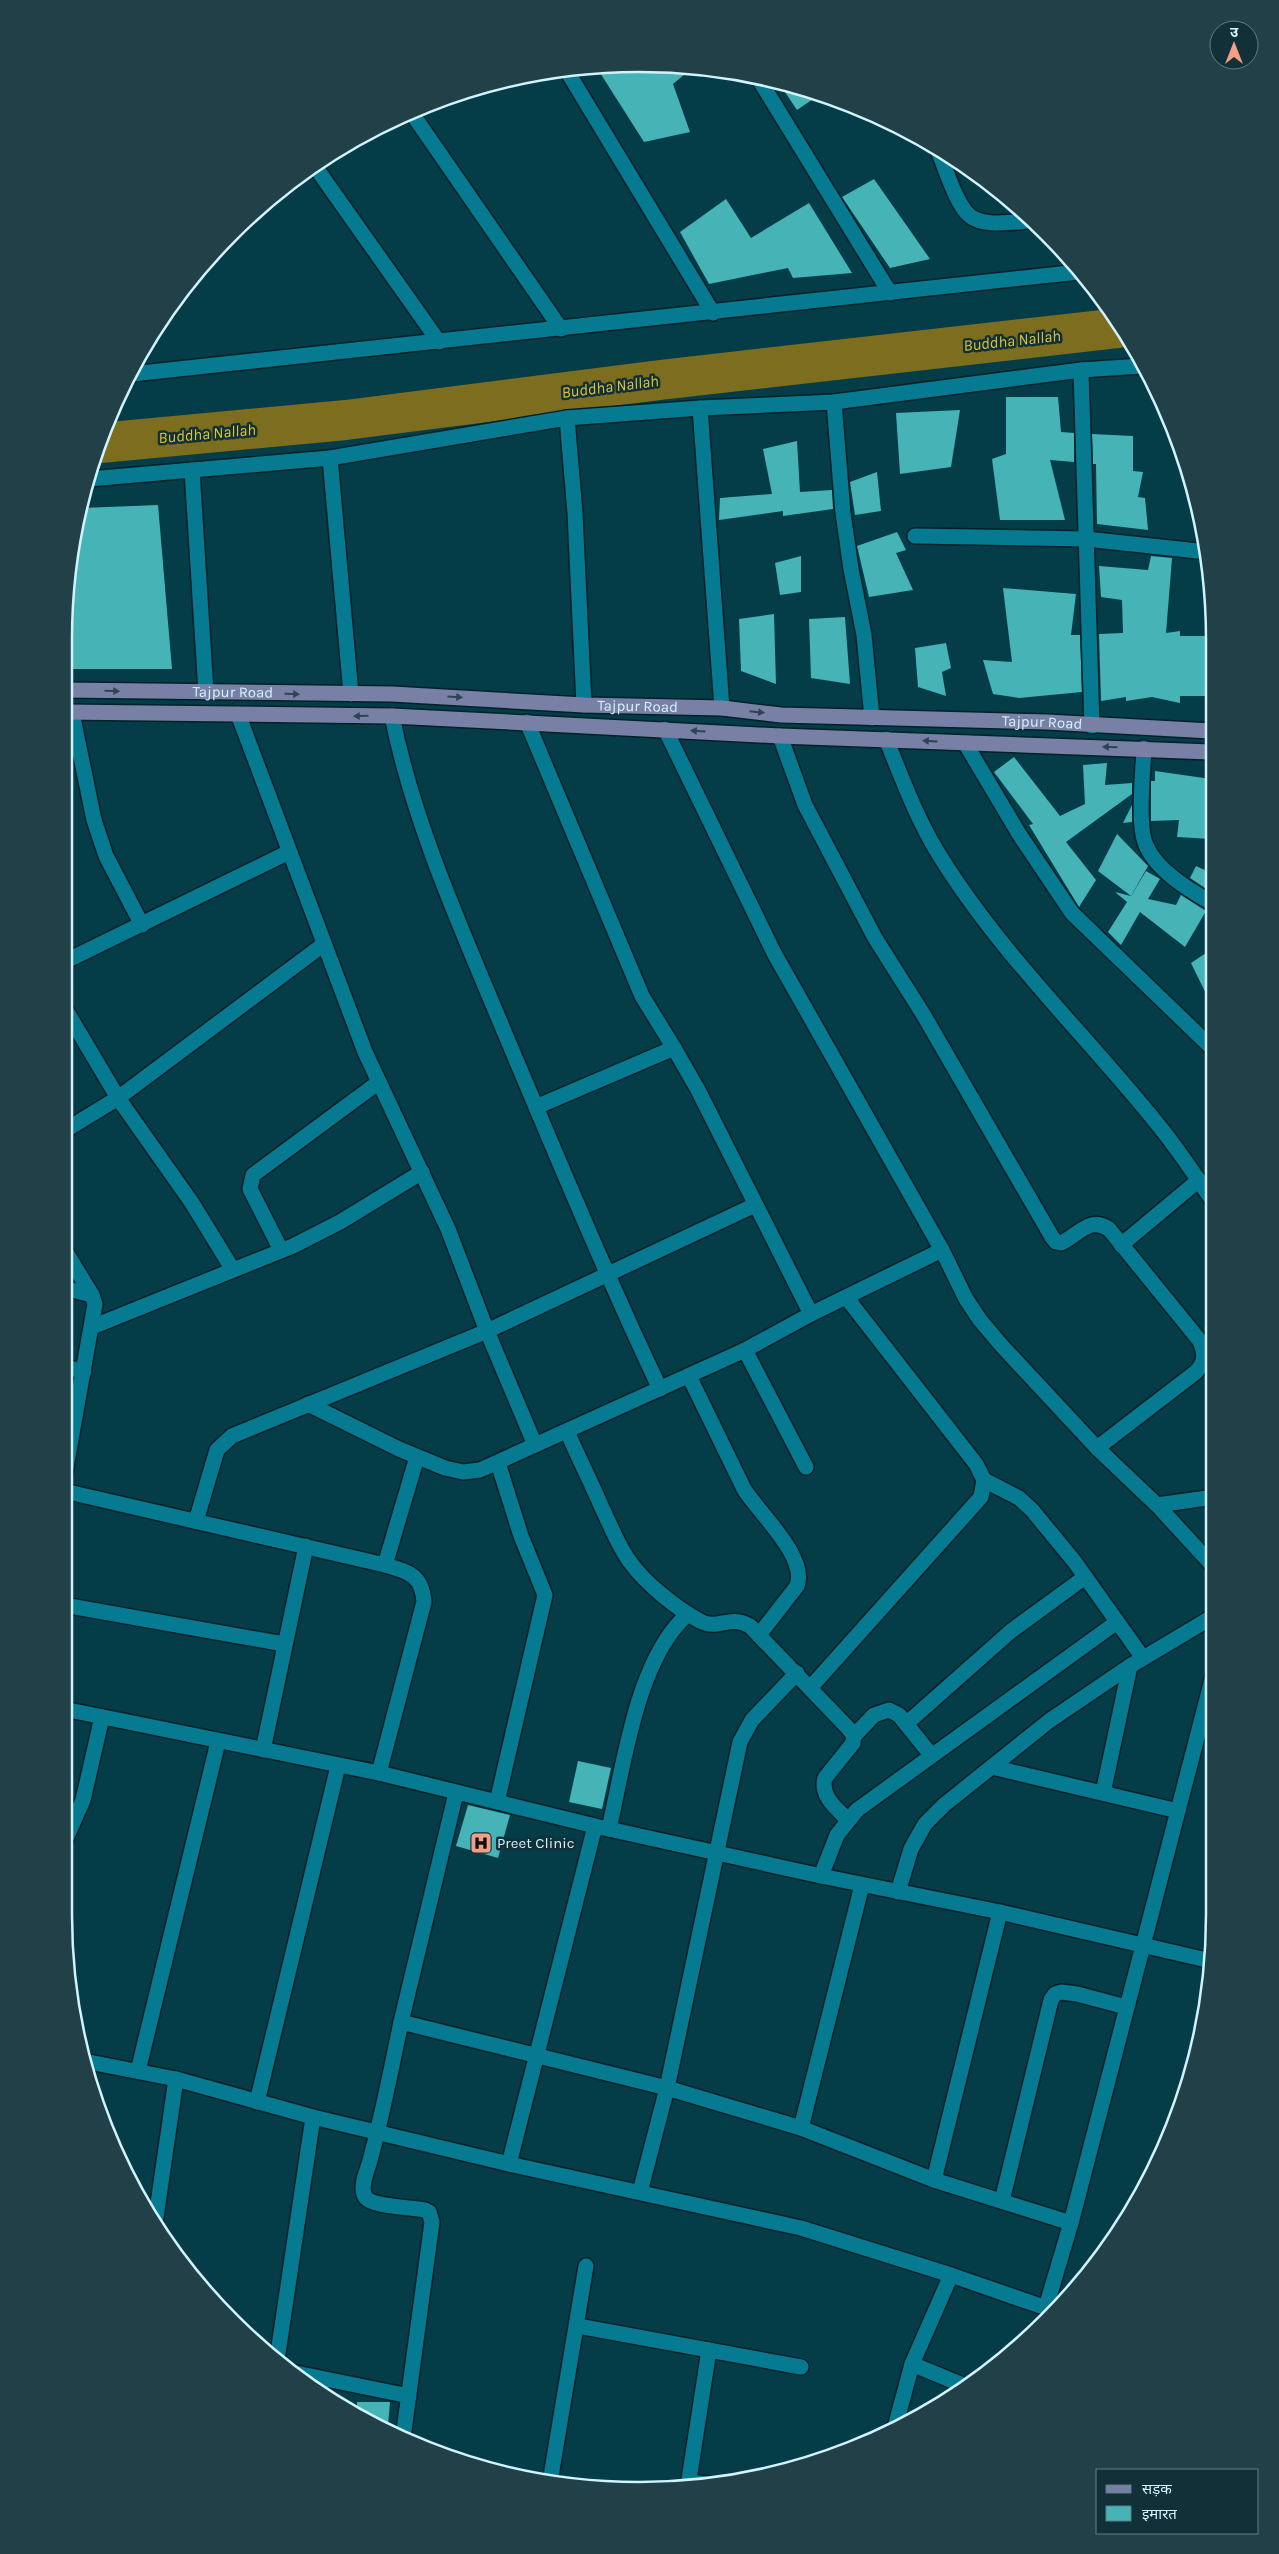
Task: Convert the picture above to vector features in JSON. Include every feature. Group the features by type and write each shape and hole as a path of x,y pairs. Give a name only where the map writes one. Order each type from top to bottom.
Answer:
{"main road":[{"name":"Tajpur Road","path":"72,690 392,694 584,704 722,708 782,715 1206,731"},
{"name":"Tajpur Road","path":"72,712 392,716 780,736 1206,752"}],"street":[{"path":"570,77 713,313"},
{"path":"763,86 890,293"},
{"path":"416,119 562,329"},
{"path":"941,160 962,206 970,216 985,222 1021,221"},
{"path":"319,172 439,342"},
{"path":"141,370 439,342 1072,273"},
{"path":"96,478 330,458 567,418 700,408 834,402 1081,370 1136,366"},
{"path":"1081,370 1092,726"},
{"path":"834,402 843,514 850,570 864,635 872,718"},
{"path":"700,408 722,708"},
{"path":"567,418 575,514 584,704"},
{"path":"330,458 351,694"},
{"path":"192,470 206,692"},
{"path":"915,536 1086,539 1200,551"},
{"path":"238,714 365,1052 448,1229 487,1331 535,1445"},
{"path":"392,716 401,759 472,957 606,1274 660,1389"},
{"path":"527,722 642,996 698,1090 811,1314"},
{"path":"72,729 94,820 106,856 142,924"},
{"path":"665,729 774,953 942,1250 956,1281 980,1320 1097,1448 1157,1505 1206,1558"},
{"path":"780,736 805,805 875,938 924,1014 1052,1237 1056,1242 1061,1243 1090,1225 1096,1224 1109,1230 1200,1341 1205,1357 1202,1366 1174,1391 1097,1448"},
{"path":"886,739 915,811 938,853 970,899 1070,1024 1155,1120 1206,1190"},
{"path":"966,743 1024,842 1072,913 1206,1042"},
{"path":"1144,748 1142,828 1145,844 1155,860 1184,887 1206,900"},
{"path":"72,958 289,852"},
{"path":"72,1126 118,1098 324,944"},
{"path":"72,1020 118,1098 192,1203 233,1270"},
{"path":"536,1107 674,1048"},
{"path":"281,1250 250,1189 254,1175 379,1082"},
{"path":"92,1327 281,1250 340,1222 422,1172"},
{"path":"1121,1245 1199,1180"},
{"path":"196,1521 218,1450 232,1436 487,1331 755,1205"},
{"path":"308,1404 417,1457 445,1468 463,1472 480,1470 745,1350 811,1314 942,1250"},
{"path":"72,1262 92,1295 95,1304 72,1436"},
{"path":"72,1290 92,1295"},
{"path":"846,1297 976,1464 984,1480 1019,1498 1032,1510 1085,1577 1117,1622 1137,1662 1103,1793"},
{"path":"745,1350 806,1467"},
{"path":"72,1369 84,1371"},
{"path":"689,1376 744,1489 754,1505 777,1532 798,1565 799,1580 797,1586 759,1635"},
{"path":"566,1432 629,1562 646,1580 688,1614 705,1624 712,1625 726,1620 742,1621 759,1635 797,1674 854,1736"},
{"path":"385,1565 417,1457"},
{"path":"497,1802 545,1596 521,1536 498,1463"},
{"path":"810,1688 917,1567 970,1512 981,1497 984,1480"},
{"path":"72,1493 385,1565 404,1571 417,1578 423,1590 424,1602 379,1773"},
{"path":"1157,1505 1206,1498"},
{"path":"263,1750 306,1546"},
{"path":"906,1724 1011,1631 1085,1577"},
{"path":"72,1606 284,1644"},
{"path":"509,2164 538,2054 648,1673 656,1654 671,1630 688,1614"},
{"path":"898,1892 911,1849 925,1824 944,1805 1049,1721 1137,1662 1206,1621"},
{"path":"821,1876 837,1835 857,1810 1117,1622"},
{"path":"640,2192 667,2088 743,1733 752,1720 797,1674"},
{"path":"1051,2303 1126,2007 1206,1703"},
{"path":"72,1711 218,1742 379,1773 602,1828 862,1885 1000,1912 1204,1959"},
{"path":"848,1820 830,1802 824,1789 825,1778 849,1751 854,1736 874,1715 881,1711 895,1712 931,1755"},
{"path":"72,1824 83,1800 102,1717"},
{"path":"138,2071 218,1742"},
{"path":"257,2102 338,1766"},
{"path":"992,1767 1178,1812"},
{"path":"404,2430 432,2222 429,2212 425,2210 375,2203 367,2200 364,2194 364,2183 378,2133 400,2022 456,1793"},
{"path":"801,2128 862,1885"},
{"path":"934,2180 1000,1912"},
{"path":"1002,2201 1051,2000 1055,1994 1067,1992 1126,2007"},
{"path":"400,2022 538,2054 667,2088 801,2128 934,2180 1071,2223"},
{"path":"92,2063 176,2079 313,2118 509,2164 801,2228 951,2275 1047,2308"},
{"path":"157,2212 176,2079"},
{"path":"278,2351 313,2118"},
{"path":"551,2475 578,2326 586,2266"},
{"path":"897,2419 912,2364 951,2275"},
{"path":"578,2326 801,2367"},
{"path":"689,2479 709,2350"},
{"path":"912,2364 959,2383"},
{"path":"310,2376 409,2396"}],"building":[{"path":"640,72 684,75 673,84 690,132 644,142 601,74"},
{"path":"785,92 812,100 797,110"},
{"path":"874,179 930,259 890,268 842,197"},
{"path":"726,199 751,238 809,203 852,273 793,278 788,268 709,284 680,232"},
{"path":"1006,397 1058,397 1061,432 1074,433 1074,462 1050,460 1065,520 1000,520 992,459 1006,454"},
{"path":"960,410 951,467 900,474 896,413"},
{"path":"1092,434 1133,436 1133,471 1143,472 1138,497 1145,498 1148,530 1097,524 1096,464 1093,464"},
{"path":"797,441 800,492 832,490 833,509 783,516 783,511 719,520 720,498 772,494 763,449"},
{"path":"877,472 881,511 855,515 850,482"},
{"path":"158,505 172,669 72,669 77,565 88,508"},
{"path":"897,532 906,550 896,553 913,590 869,597 857,546"},
{"path":"801,556 801,592 780,595 775,563"},
{"path":"1151,556 1172,558 1166,633 1180,631 1180,636 1206,636 1206,696 1180,696 1180,703 1152,697 1126,701 1126,697 1101,701 1099,634 1123,633 1122,600 1101,597 1099,566 1148,570"},
{"path":"1003,588 1076,594 1071,635 1080,635 1082,692 1019,698 993,694 983,660 1012,662"},
{"path":"774,614 776,684 741,671 739,619"},
{"path":"845,617 850,684 811,678 809,619"},
{"path":"946,643 951,668 942,672 946,696 918,687 915,648"},
{"path":"1014,757 1060,816 1085,804 1083,765 1107,763 1105,785 1132,783 1132,794 1066,842 1096,880 1079,907 1029,825 1033,824 994,772"},
{"path":"1155,771 1206,778 1206,839 1177,837 1179,820 1151,821 1151,781 1155,781"},
{"path":"1132,805 1132,822 1123,823"},
{"path":"1117,834 1148,866 1131,896 1098,871"},
{"path":"1196,866 1206,871 1206,889 1190,878"},
{"path":"1146,871 1160,879 1148,899 1176,905 1181,895 1206,911 1185,947 1140,912 1121,945 1108,932 1127,902 1115,892 1131,896"},
{"path":"1206,953 1206,994 1191,963"},
{"path":"578,1761 611,1768 602,1809 569,1802"},
{"path":"468,1805 510,1815 498,1858 456,1846"},
{"path":"357,2402 390,2402 388,2423 357,2407"}],"waterway":[{"name":"Buddha Nallah","path":"109,442 346,420 660,380 1114,329"}],"place":[{"name":"Preet Clinic","path":"481,1843"}]}
